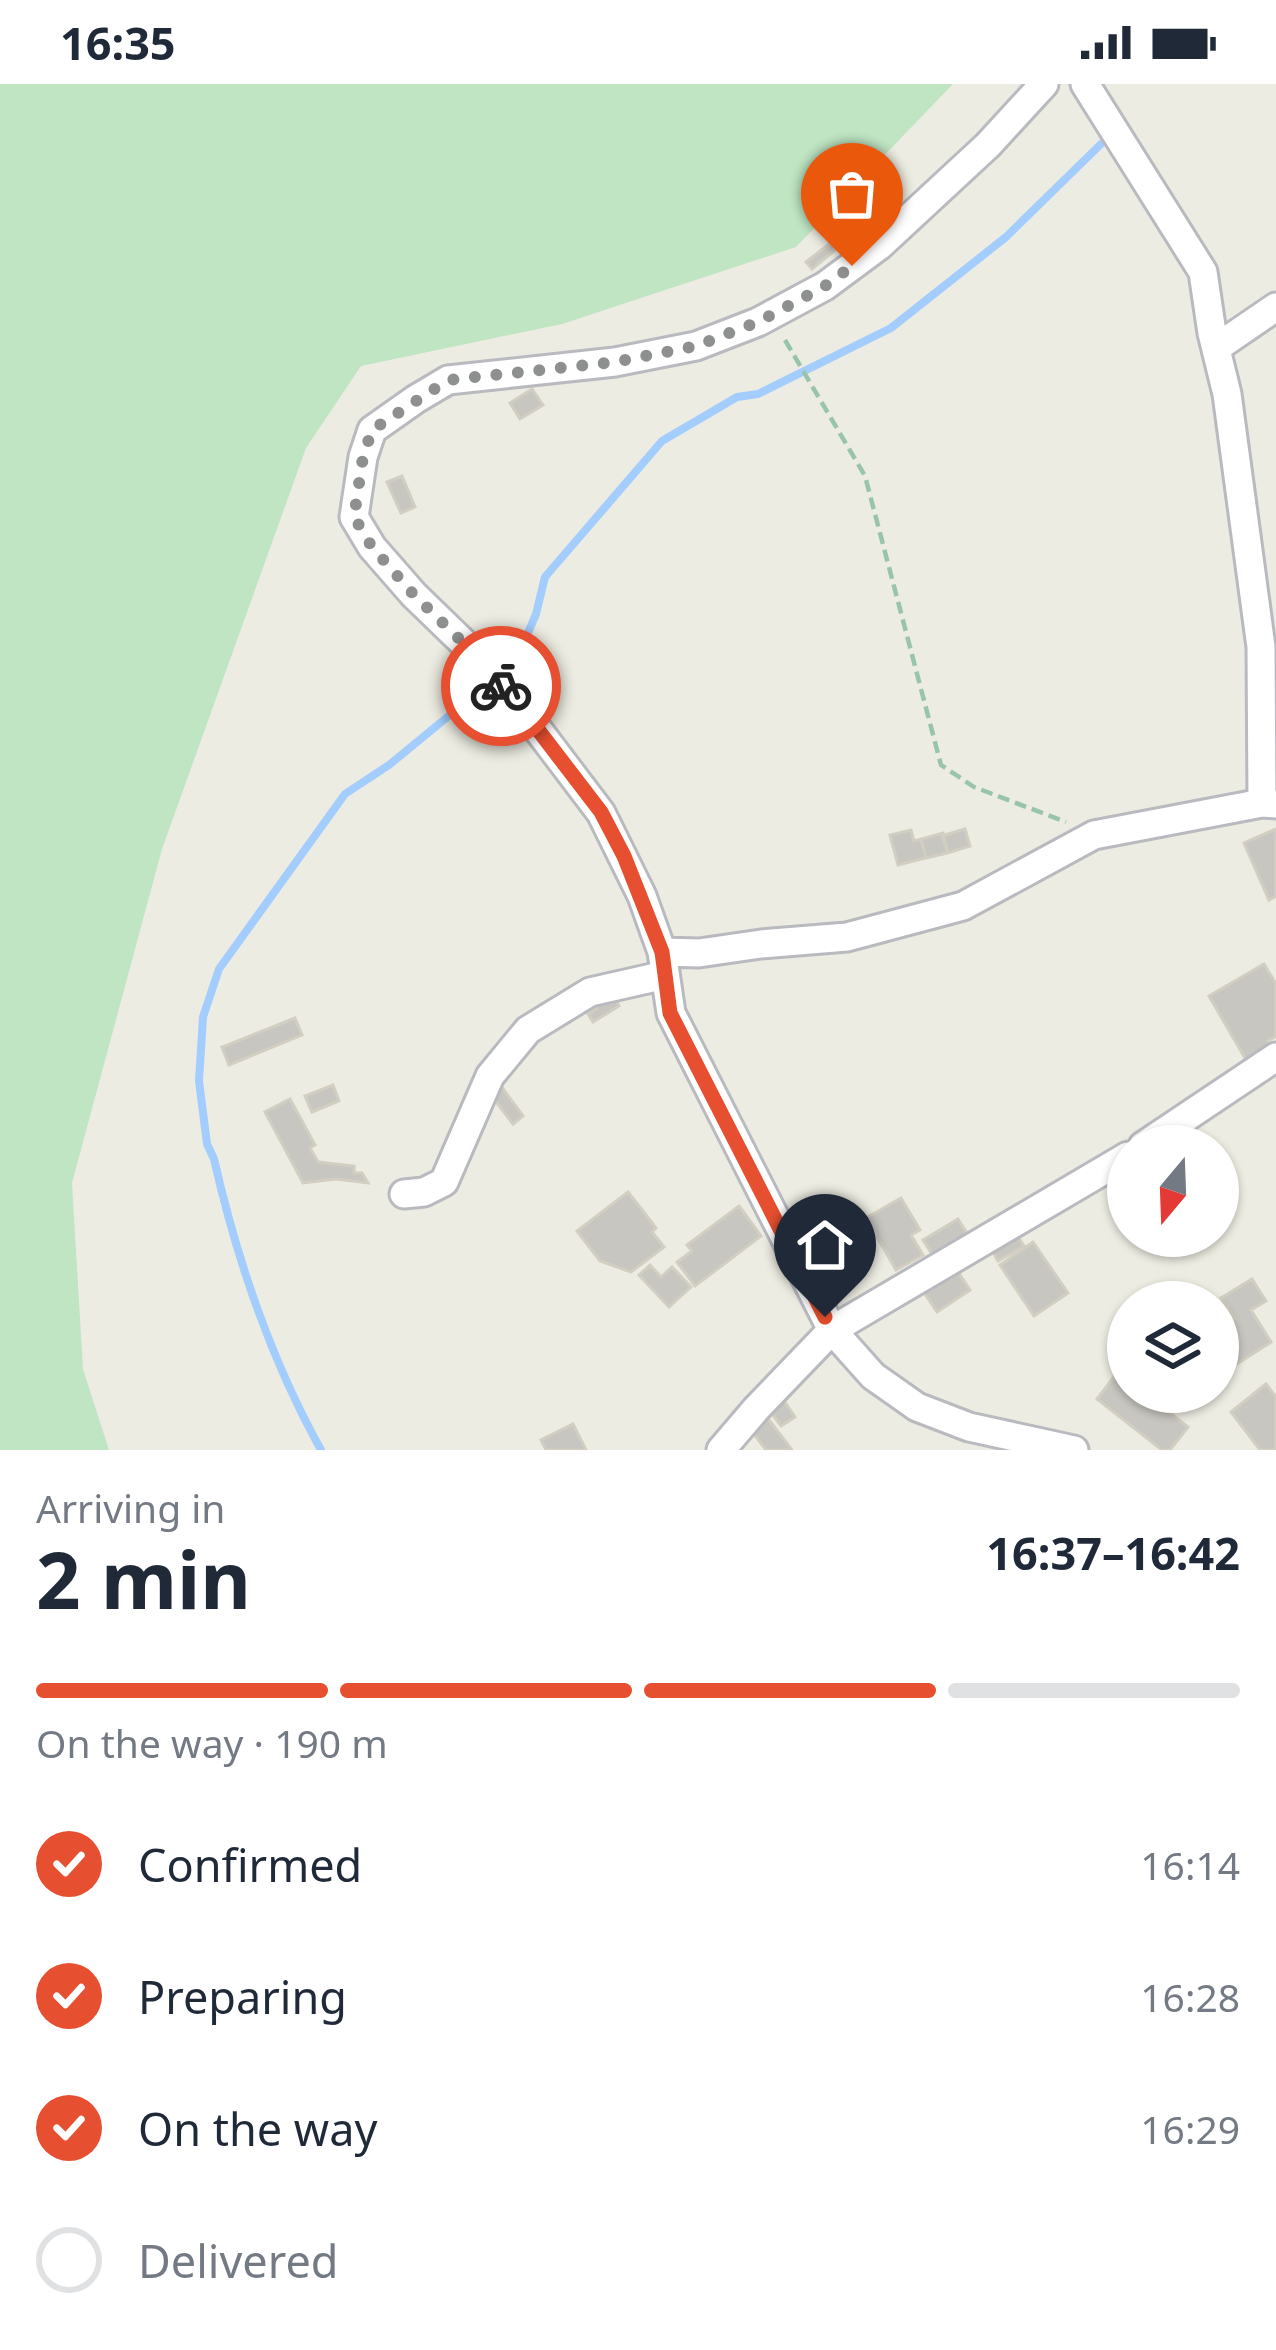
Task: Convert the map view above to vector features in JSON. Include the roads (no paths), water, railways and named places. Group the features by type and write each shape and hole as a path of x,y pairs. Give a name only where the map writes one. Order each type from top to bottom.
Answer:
{"street":[{"path":"1044,84 988,146 879,246 825,286 758,322 696,346 615,362 448,380 372,430 354,517 372,547 477,656 601,812 642,896 663,963 670,1013 832,1330 873,1376 917,1407 969,1427 1074,1450"},
{"path":"404,1194 424,1192 444,1182 490,1076 528,1030 590,992 699,953 847,937 963,906 1099,834 1269,803 1261,647 1227,394 1203,272 1085,84"},
{"path":"1216,348 1276,308"},
{"path":"1174,1125 1276,1057"},
{"path":"722,1450 832,1330 1107,1168"}],"waterway":[{"path":"321,1450 257,1309 207,1144 199,1081 203,1017 219,969 345,794 389,765 485,686 525,640 545,577 662,441 737,397 758,394 891,328 1006,237 1101,144"}]}
